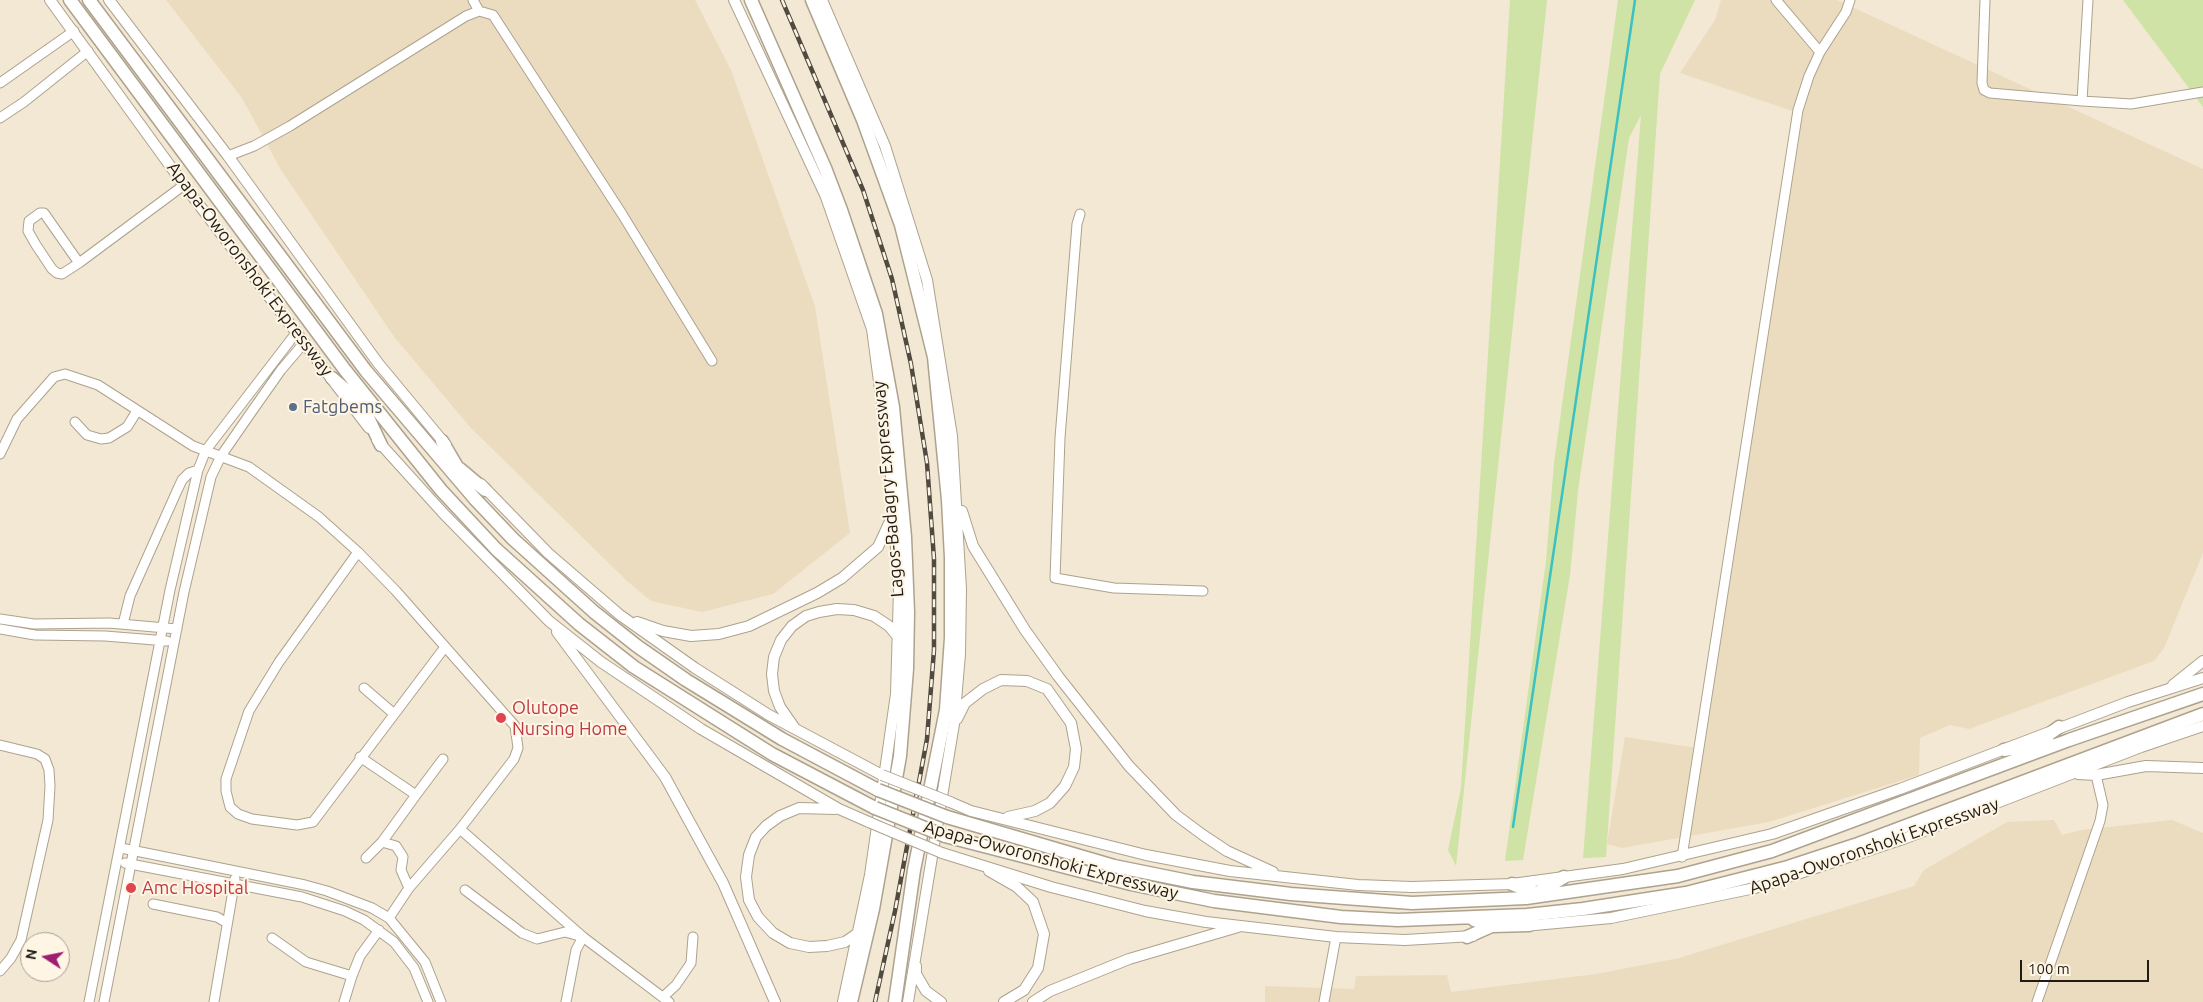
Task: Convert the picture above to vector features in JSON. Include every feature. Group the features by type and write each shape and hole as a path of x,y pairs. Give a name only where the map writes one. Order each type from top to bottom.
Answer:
{"highway":[{"name":"Apapa-Oworonshoki Expressway","path":"70,0 345,370 441,490 496,548 578,624 627,662 772,754 875,808 945,836 1131,884 1214,901 1341,917 1398,920 1464,917 1530,918 1686,893 1788,867 1855,845 2203,714"},
{"name":"Apapa-Oworonshoki Expressway","path":"89,0 366,371 475,499 546,570 637,646 686,680 782,740 878,790 947,817 1114,866 1193,882 1291,894 1412,903 1562,894 1678,876 1772,851 2069,740 2203,694"},
{"name":"Lagos-Badagry Expressway","path":"751,0 818,151 841,210 876,314 893,407 906,556 908,612 907,669 900,756 873,909 852,1002"},
{"path":"812,0 862,120 901,225 934,357 948,500 951,618 946,710 914,870 895,1002"},
{"path":"345,370 381,445"},
{"path":"332,378 396,432"},
{"path":"442,440 475,499"},
{"path":"434,451 485,490"},
{"path":"2015,761 2059,727"},
{"path":"2004,750 2069,740"},
{"path":"1526,897 1564,877"},
{"path":"1467,937 1492,926 1530,918 1526,897 1512,884"},
{"path":"1464,917 1492,926"}],"main road":[{"name":"Apapa-Oworonshoki Expressway","path":"50,0 184,185 381,445 442,513 549,621 601,662 675,713 839,809 942,853 1051,887 1145,911 1244,926 1336,937 1405,940 1467,937 1530,918 1611,918 1755,888 1906,838 2141,747 2203,726"},
{"name":"Apapa-Oworonshoki Expressway","path":"109,0 228,156 378,363 485,490 548,553 620,615 695,668 796,729 882,775 950,802 1000,818 1186,863 1252,874 1412,887 1512,884 1623,870 1682,857 1781,831 2004,750 2059,727 2203,678"},
{"name":"Lagos-Badagry Expressway","path":"734,0 826,198 872,329 890,464 899,590 896,694 870,876 843,1002"},
{"path":"822,0 886,146 926,280 952,436 956,481 961,589 960,654 954,724 908,1002"},
{"path":"956,481 963,519 973,546 1052,669 1129,766 1176,815 1227,852 1269,871 1296,878"},
{"path":"620,615 664,631 691,636 719,634 750,626 808,598 842,578 878,547 893,516"},
{"path":"796,729 780,707 774,691 772,674 778,648 792,626 806,616 819,612 837,609 854,610 874,616 889,626 898,637"},
{"path":"549,621 665,777 723,883 775,1002"},
{"path":"2170,688 2203,661"},
{"path":"954,724 964,703 972,696 1001,680 1028,680 1047,689 1071,723 1076,749 1074,767 1065,786 1050,803 1035,811 1000,818"},
{"path":"2074,773 2096,775 2146,766 2203,768"},
{"path":"839,809 816,806 799,808 780,816 766,826 756,837 749,855 746,876 749,900 758,917 773,933 790,943 808,947 827,946 845,942 858,933"},
{"path":"982,866 1017,887 1032,902 1044,934 1038,968 1024,990 1004,1002"},
{"path":"1033,1002 1050,991 1129,959 1244,926"},
{"path":"915,956 918,978 926,991 941,1002"}],"street":[{"path":"473,0 479,11"},
{"path":"1776,0 1820,52"},
{"path":"1682,857 1798,110 1809,76 1820,52 1846,12 1850,0"},
{"path":"1985,0 1982,64 1984,90 1990,93 2132,104 2203,92"},
{"path":"2082,100 2088,0"},
{"path":"228,156 254,146 290,126 458,21 479,11 493,15 622,214 712,361"},
{"path":"0,83 74,31"},
{"path":"0,118 24,102 88,51"},
{"path":"79,263 44,213 40,213 30,221 28,231 56,273 62,274 79,263 184,185"},
{"path":"1080,214 1077,224 1060,438 1055,578 1114,588 1203,591"},
{"path":"89,1002 121,848 163,627 187,510 198,470 206,450 272,361 296,333"},
{"path":"104,1002 177,629 202,509 211,477 221,456 281,370 304,343"},
{"path":"0,454 17,419 59,374 65,374 98,385 193,446 249,467 319,517 396,590 515,726 518,748 514,759 460,830 409,888 389,918"},
{"path":"75,422 87,435 101,439 109,438 128,427 137,411"},
{"path":"123,624 125,611 134,588 182,480 189,473 198,470"},
{"path":"358,552 279,662 249,711 226,779 226,791 230,806 238,814 252,819 297,826 312,822 325,808 360,757 445,647"},
{"path":"0,619 13,623 48,625 123,624 177,629"},
{"path":"0,629 35,635 175,642"},
{"path":"364,688 393,713"},
{"path":"0,745 36,754 45,759 50,770 48,820 23,930 11,958 0,971"},
{"path":"360,757 416,795"},
{"path":"366,858 382,842 443,759"},
{"path":"2037,1002 2100,822 2103,804 2096,775"},
{"path":"460,830 583,937 666,999 691,963 693,937"},
{"path":"382,842 396,846 403,857 402,870 409,888"},
{"path":"121,848 327,890 350,899 389,918 425,962 441,1002"},
{"path":"118,862 235,883 324,903 364,920 394,942 414,968 428,1002"},
{"path":"214,1002 237,871"},
{"path":"465,890 522,933 537,940 565,932 583,937"},
{"path":"153,904 217,917 227,924"},
{"path":"344,1002 360,956 379,930"},
{"path":"566,1002 576,950 583,937"},
{"path":"1324,1002 1336,937"},
{"path":"272,938 306,962 352,976"}],"shaded area":[{"path":"166,0 695,0 731,70 815,306 850,533 773,594 702,612 651,601 627,581 470,427 395,338 281,170 242,98"},
{"path":"1721,0 1837,0 2203,169 2203,553 2164,648 2154,661 1969,729 1950,725 1920,738 1919,775 1769,822 1622,848 1607,844 1625,737 1704,749 1801,114 1680,73 1715,20"},
{"path":"2054,820 2062,835 2081,830 2172,820 2203,833 2203,1002 1265,1002 1265,986 1354,989 1356,976 1447,975 1451,992 1596,974 1679,958 1914,886 1924,870 2007,822"}],"green space":[{"path":"1510,0 1547,0 1456,866 1448,850 1461,788"},
{"path":"1618,0 1695,0 1660,74 1606,857 1583,858 1641,115 1629,138 1578,491 1570,575 1523,860 1505,861 1546,561 1554,463"},
{"path":"2123,0 2203,0 2203,107"}],"waterway":[{"path":"1513,827 1635,0"}],"railway":[{"path":"782,0 863,190 892,279 911,364 927,463 934,559 934,650 927,739 895,911 875,1002"}],"place":[{"name":"Fatgbems","path":"293,407"},
{"name":"Olutope Nursing Home","path":"501,718"},
{"name":"Amc Hospital","path":"131,888"}]}
